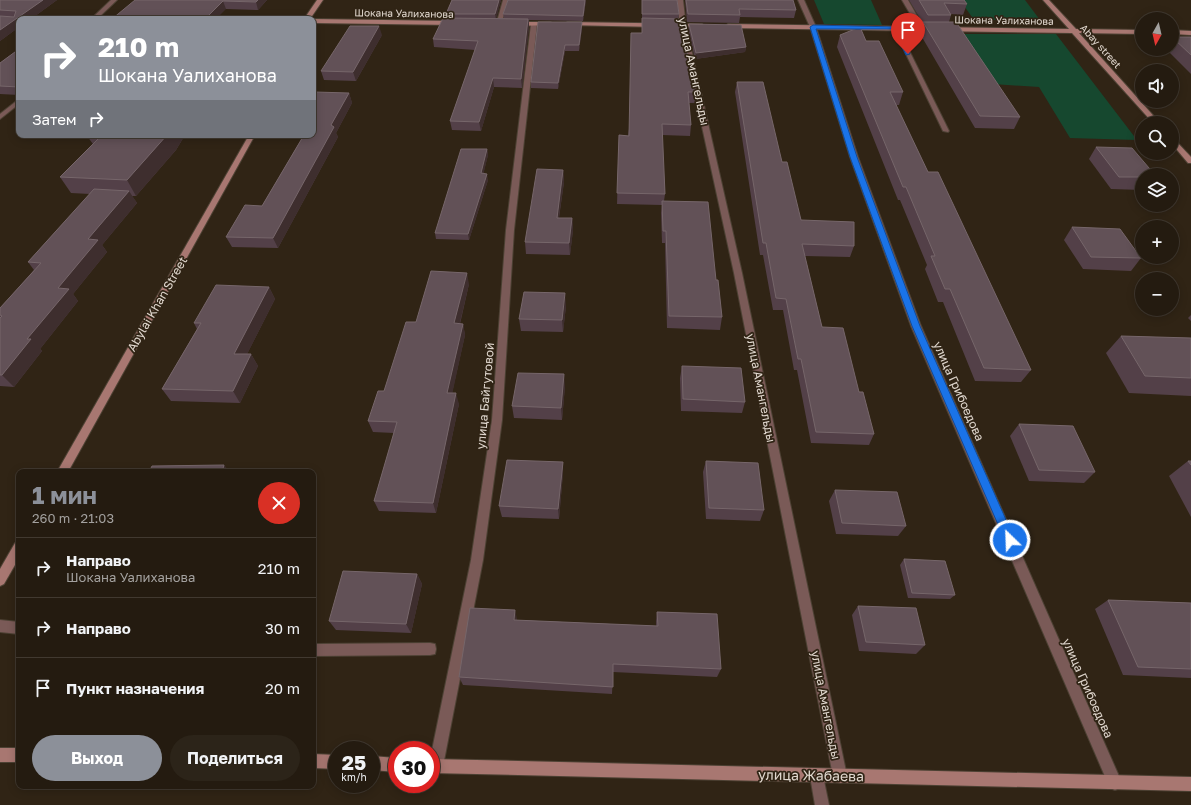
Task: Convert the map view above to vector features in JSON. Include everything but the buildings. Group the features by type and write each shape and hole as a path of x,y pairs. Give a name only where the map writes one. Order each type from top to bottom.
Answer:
{"street":[{"path":"97,16 114,0"},
{"path":"309,16 320,0"},
{"path":"498,24 506,0"},
{"name":"улица Амангельды","path":"680,0 684,26 738,273 840,776"},
{"name":"улица Грибоедова","path":"801,0 813,27 854,157 916,326 1116,783"},
{"path":"905,0 921,28"},
{"name":"Abay street","path":"1046,0 1151,116"},
{"name":"Шокана Уалиханова","path":"316,21 460,23"},
{"path":"491,24 506,24"},
{"path":"513,24 706,26"},
{"name":"улица Байгутовой","path":"439,741 477,560 497,420 510,230 534,24"},
{"name":"Шокана Уалиханова","path":"722,26 1135,32"},
{"path":"895,28 946,131"},
{"path":"1179,32 1191,33"},
{"path":"0,117 16,104"},
{"name":"Abylai Khan Street","path":"64,469 250,138"},
{"path":"1179,148 1191,161"},
{"path":"0,580 16,552"},
{"path":"0,626 16,628"},
{"path":"316,650 430,649"},
{"path":"0,755 16,755"},
{"path":"316,761 328,762"},
{"name":"улица Жабаева","path":"440,766 1191,784"},
{"path":"817,776 822,805"}],"green space":[{"path":"814,0 871,0 882,25 824,24"},
{"path":"960,0 1025,0 1040,20 974,20"},
{"path":"955,34 1056,34 1135,137 1135,140 1070,138 1039,87 993,84"}],"route":[{"path":"908,54 895,28 813,27 854,157 916,326 1010,540"}]}
